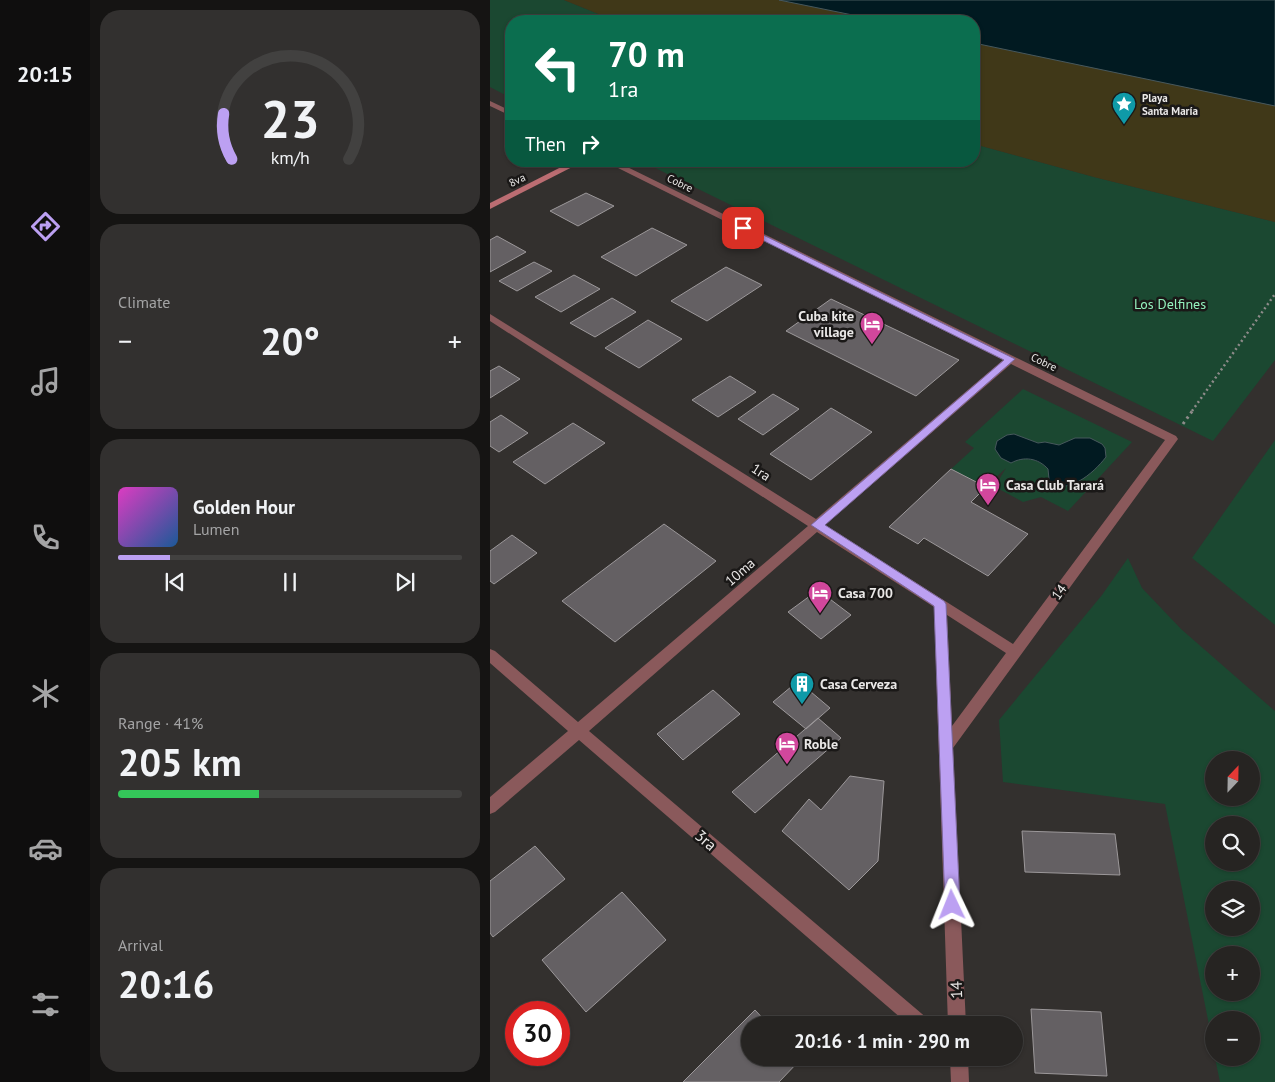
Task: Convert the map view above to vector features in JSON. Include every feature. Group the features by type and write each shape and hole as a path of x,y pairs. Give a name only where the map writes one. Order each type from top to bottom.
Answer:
{"street":[{"path":"490,103 505,111"},
{"name":"8va","path":"490,206 568,167"},
{"name":"Cobre","path":"620,167 1172,439"},
{"name":"1ra","path":"490,317 1015,652"},
{"name":"10ma","path":"490,807 1010,359"},
{"name":"14","path":"946,746 1172,439"},
{"name":"14","path":"940,604 957,1016"},
{"name":"3ra","path":"490,655 911,1016"},
{"path":"959,1066 960,1082"}],"path":[{"path":"1172,439 1275,294"}],"green space":[{"path":"490,0 564,0 601,15 505,15 505,95 490,87"},
{"name":"Los Delfines","path":"980,146 1094,177 1275,222 1275,360 1213,441 653,167 980,167"},
{"path":"1023,389 1132,442 1068,511 1041,497 1023,502 999,489 1000,478 1006,468 986,487 951,469 974,448 965,442"},
{"path":"1275,440 1275,625 1192,558"},
{"path":"1128,558 1142,588 1181,629 1275,711 1275,1082 1220,1082 1217,1066 1260,1066 1260,1011 1206,1011 1165,804 1003,782 999,720 1102,595"}],"sand":[{"path":"564,0 779,0 853,15 601,15"},
{"name":"Playa Santa María","path":"980,44 1275,106 1275,222 1094,177 980,146"}],"water":[{"path":"779,0 1275,0 1275,106 980,44 980,15 853,15"},
{"path":"1014,434 1038,443 1045,442 1059,445 1075,438 1090,438 1102,444 1105,448 1106,457 1101,464 1079,481 1071,485 1054,486 1046,482 1049,479 1048,469 1040,462 1031,459 1021,459 1011,463 1001,458 995,449 997,441 1007,435"}],"building":[{"path":"586,193 614,206 578,226 550,211"},
{"path":"652,228 687,245 636,276 601,257"},
{"path":"497,236 526,252 490,272 490,240"},
{"path":"534,262 552,271 517,291 499,281"},
{"path":"726,267 762,285 707,321 671,301"},
{"path":"574,275 600,289 561,312 535,297"},
{"path":"612,298 636,312 595,337 570,323"},
{"name":"Cuba kite village","path":"831,299 959,360 916,396 786,331"},
{"path":"648,320 682,339 639,368 605,348"},
{"path":"499,366 520,379 490,398 490,371"},
{"path":"730,376 756,392 718,417 692,400"},
{"path":"773,394 799,409 763,435 738,419"},
{"path":"831,408 872,432 811,480 770,454"},
{"path":"501,415 528,433 499,452 490,446 490,422"},
{"path":"573,423 605,443 545,484 513,462"},
{"path":"951,469 986,487 971,502 1028,534 988,576 924,538 918,544 889,527"},
{"path":"664,524 716,561 615,642 562,601"},
{"path":"512,535 537,553 494,584 490,581 490,551"},
{"name":"Casa 700","path":"818,590 851,615 821,639 788,612"},
{"name":"Casa Cerveza","path":"798,681 830,708 806,729 773,702"},
{"path":"713,690 740,714 683,760 657,734"},
{"name":"Roble","path":"818,718 841,738 755,813 732,792"},
{"path":"850,776 884,781 878,861 849,890 782,831 809,799 821,810"},
{"path":"1022,831 1115,834 1120,875 1025,872"},
{"path":"535,846 565,879 493,937 490,933 490,881"},
{"path":"622,892 666,940 586,1012 542,960"},
{"path":"1031,1009 1101,1012 1107,1076 1035,1073"},
{"path":"755,1010 761,1016 749,1016"},
{"path":"741,1024 741,1066 794,1066 779,1082 683,1082"}],"place":[{"name":"Playa Santa María","path":"1124,125"},
{"name":"Cuba kite village","path":"872,345"},
{"name":"Casa Club Tarará","path":"988,506"},
{"name":"Casa 700","path":"820,614"},
{"name":"Casa Cerveza","path":"802,705"},
{"name":"Roble","path":"787,765"}],"route":[{"path":"743,228 1010,359 817,525 940,604 952,905"}]}
